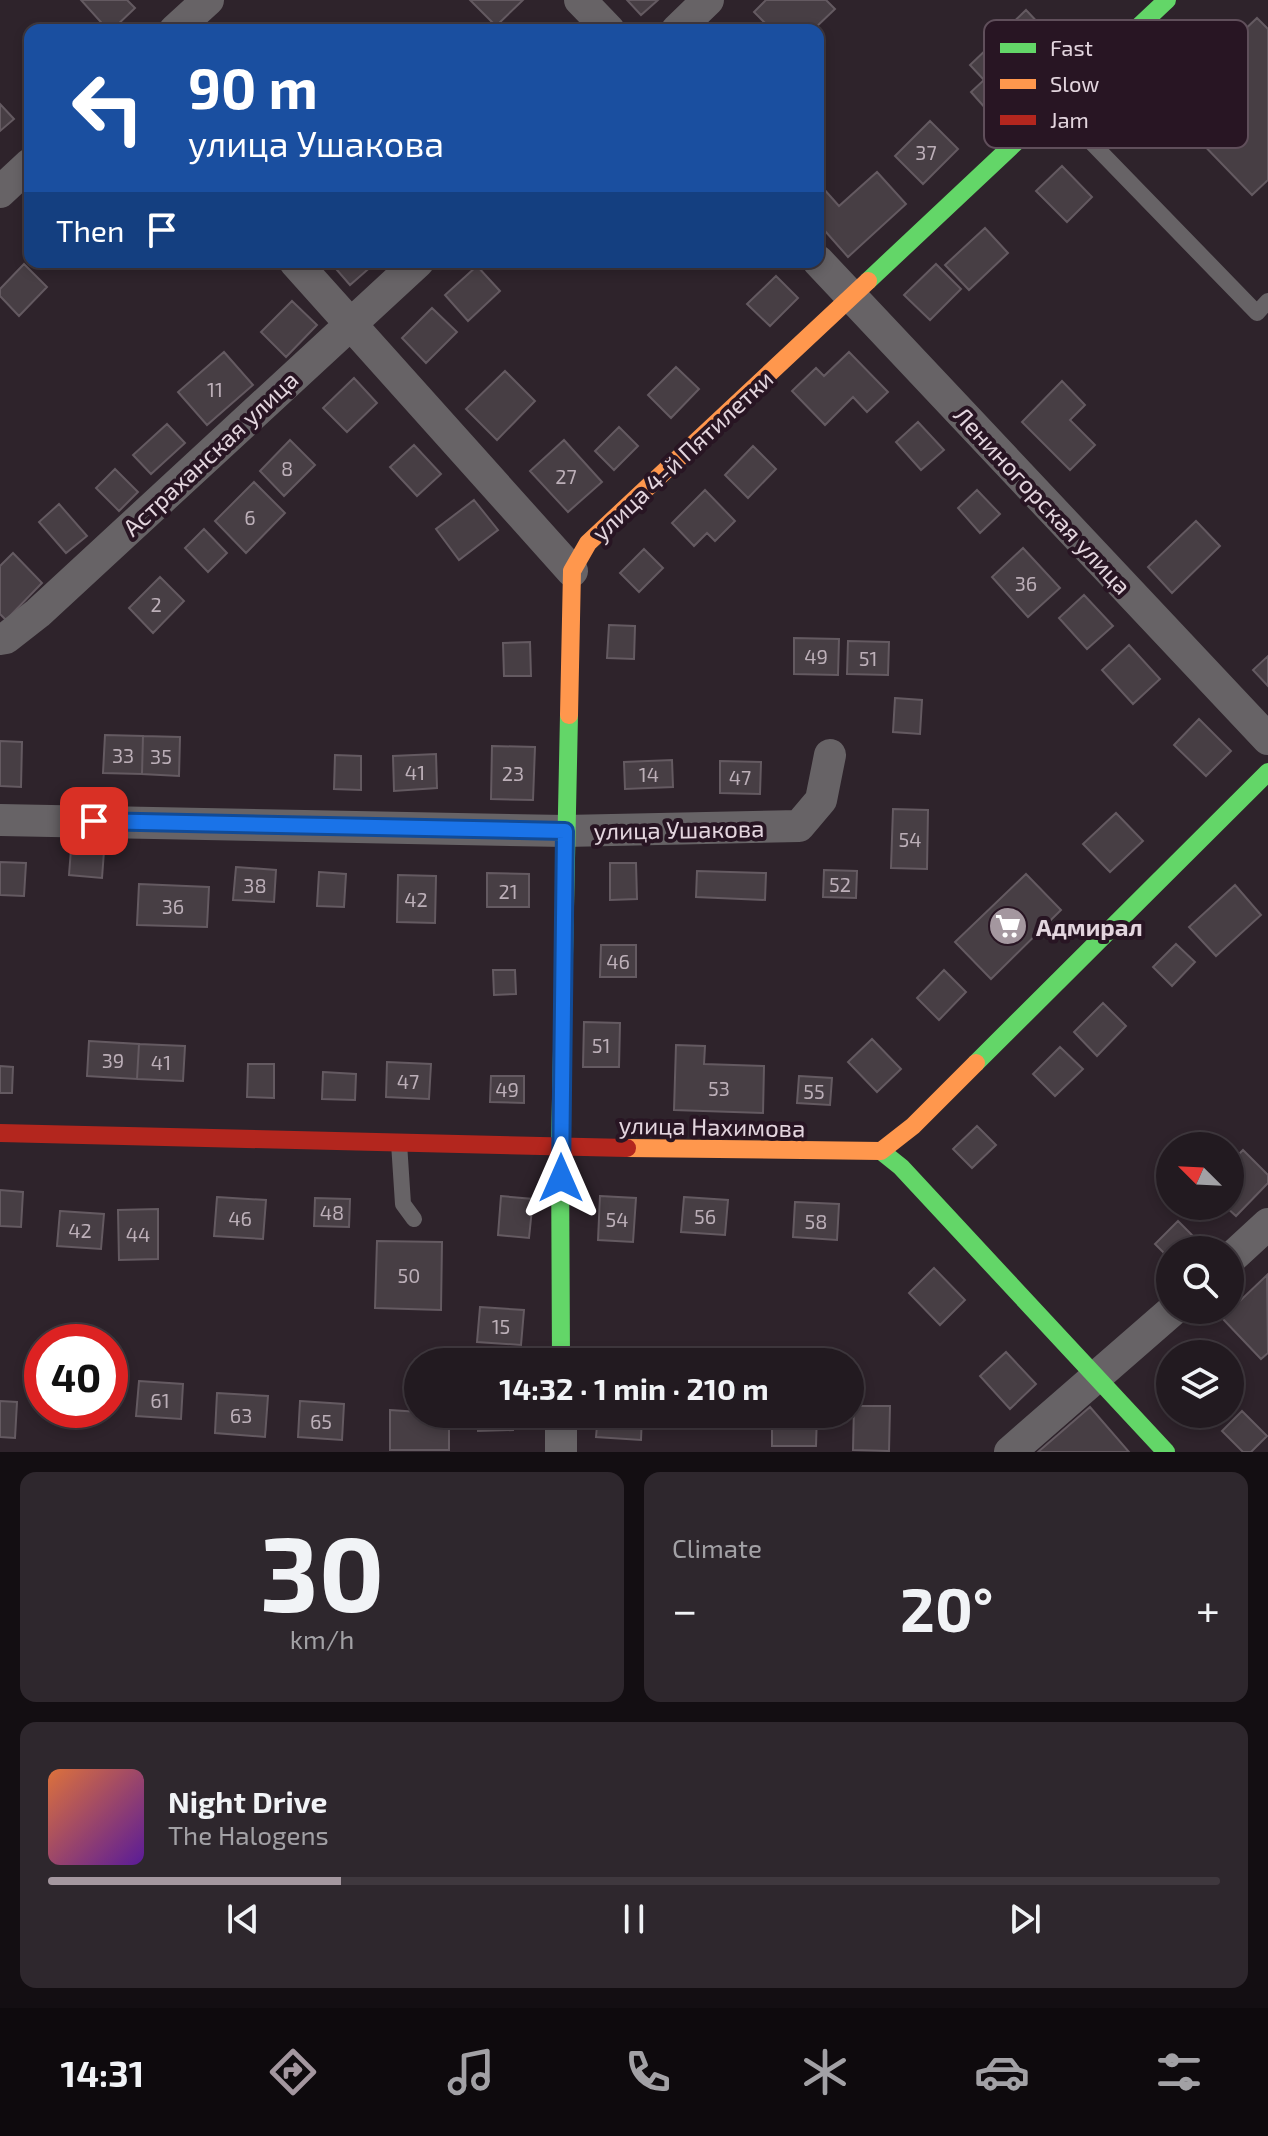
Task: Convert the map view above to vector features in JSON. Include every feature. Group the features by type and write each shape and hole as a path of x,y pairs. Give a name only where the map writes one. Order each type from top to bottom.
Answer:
{"street":[{"path":"182,24 208,0"},
{"path":"580,0 603,24"},
{"path":"683,24 708,0"},
{"name":"улица 4-й Пятилетки","path":"1145,20 1167,0"},
{"name":"улица 4-й Пятилетки","path":"572,571 588,543 1007,148"},
{"path":"0,192 24,170"},
{"path":"300,268 572,571 560,1147 561,1348"},
{"name":"Астраханская улица","path":"0,639 6,638 38,613 411,268"},
{"name":"Лениногорская улица","path":"824,268 1268,739"},
{"name":"улица Ушакова","path":"0,820 565,831 799,826 821,800 830,755"},
{"path":"1166,1452 901,1167 881,1151 913,1126 1268,772"},
{"name":"улица Нахимова","path":"0,1133 560,1147 881,1151"},
{"path":"1244,1246 1268,1224"},
{"path":"1010,1452 1158,1324"},
{"path":"561,1428 561,1452"}],"lane":[{"path":"1097,148 1257,313 1268,301"},
{"path":"399,1142 403,1204 414,1219"}],"building":[{"path":"81,0 127,0 135,8 118,24 103,24"},
{"path":"470,0 523,0 498,24 494,24"},
{"path":"627,0 658,0 641,15"},
{"path":"766,0 826,0 835,9 819,24 766,24 754,12"},
{"path":"1026,10 1035,20 1016,20"},
{"path":"1257,18 1268,29 1268,180 1252,195 1207,148 1248,148 1248,27"},
{"path":"984,52 984,80 970,65"},
{"path":"984,80 984,107 971,92"},
{"path":"0,104 14,119 0,131"},
{"path":"930,121 958,149 923,184 895,156"},
{"path":"1062,166 1092,197 1067,222 1036,191"},
{"path":"877,172 906,204 848,257 824,230 824,189 839,206"},
{"path":"985,228 1008,253 969,290 945,265"},
{"path":"24,264 24,268 28,268 47,287 19,316 0,296 0,289"},
{"path":"936,264 961,289 930,320 904,295"},
{"path":"335,268 369,268 350,285"},
{"path":"475,268 479,268 500,291 468,321 445,295"},
{"path":"776,276 798,298 770,326 747,304"},
{"path":"292,301 317,325 286,357 261,332"},
{"path":"432,308 457,332 426,363 402,338"},
{"path":"224,352 253,385 207,425 178,392"},
{"path":"849,352 888,392 867,412 853,397 825,425 792,391 816,368 824,376"},
{"path":"676,367 699,389 671,418 648,395"},
{"path":"505,371 535,401 497,440 466,409"},
{"path":"354,378 377,403 347,432 323,408"},
{"path":"1062,381 1085,405 1070,420 1095,445 1070,470 1022,422"},
{"path":"918,422 944,450 921,470 896,442"},
{"path":"167,424 185,443 151,474 133,455"},
{"path":"619,427 638,446 614,470 595,451"},
{"path":"290,440 315,465 284,496 260,471"},
{"path":"564,440 602,482 568,512 530,471"},
{"path":"414,445 441,474 417,496 390,467"},
{"path":"753,446 776,469 748,498 725,475"},
{"path":"115,469 138,492 119,511 96,488"},
{"path":"254,482 285,513 246,553 215,521"},
{"path":"705,490 735,521 715,541 707,533 694,546 672,523"},
{"path":"977,490 1000,514 980,533 958,508"},
{"path":"474,500 498,530 459,560 436,529"},
{"path":"59,504 87,536 66,553 39,522"},
{"path":"1196,521 1220,546 1172,593 1148,567"},
{"path":"204,529 227,553 208,572 185,548"},
{"path":"1023,548 1060,588 1028,617 992,577"},
{"path":"644,549 663,568 639,592 620,573"},
{"path":"13,553 42,583 6,620 0,614 0,566"},
{"path":"160,577 184,601 153,633 129,608"},
{"path":"1084,595 1113,626 1087,649 1059,618"},
{"path":"609,625 635,626 634,659 607,658"},
{"path":"794,638 839,639 838,675 794,674"},
{"path":"848,641 889,642 888,675 847,674"},
{"path":"530,642 531,676 504,676 503,643"},
{"path":"1129,645 1160,679 1133,704 1102,670"},
{"path":"1268,656 1268,686 1253,670"},
{"path":"895,698 922,700 920,734 893,732"},
{"path":"1199,719 1231,751 1206,776 1174,745"},
{"path":"105,735 143,736 142,774 103,773"},
{"path":"143,736 180,737 179,776 142,774"},
{"path":"0,741 22,742 21,787 0,786"},
{"path":"492,746 535,747 533,800 491,799"},
{"path":"436,754 437,788 394,791 393,756"},
{"path":"335,755 361,756 361,790 334,789"},
{"path":"672,760 673,787 625,789 624,762"},
{"path":"720,761 761,762 760,794 720,793"},
{"path":"893,809 928,810 927,869 891,868"},
{"path":"1116,813 1143,841 1110,872 1083,844"},
{"path":"71,849 104,851 102,878 69,875"},
{"path":"0,862 26,863 24,896 0,895"},
{"path":"610,863 636,863 637,899 610,900"},
{"path":"236,867 276,870 274,902 233,900"},
{"path":"824,870 857,871 856,898 823,897"},
{"path":"697,871 766,873 765,900 696,897"},
{"path":"319,872 346,874 344,907 317,906"},
{"path":"487,873 529,874 529,907 487,907"},
{"name":"Адмирал","path":"1026,874 1061,910 991,979 955,942"},
{"path":"398,875 436,876 435,923 397,922"},
{"path":"139,884 209,887 207,927 137,925"},
{"path":"1235,885 1261,915 1216,956 1189,927"},
{"path":"1176,944 1195,962 1172,986 1153,967"},
{"path":"601,945 636,945 636,977 600,977"},
{"path":"493,970 515,970 516,994 494,995"},
{"path":"944,970 966,992 939,1020 917,998"},
{"path":"1103,1003 1126,1026 1097,1056 1074,1032"},
{"path":"584,1022 620,1023 619,1067 583,1067"},
{"path":"872,1039 901,1069 877,1092 848,1062"},
{"path":"89,1041 139,1044 137,1079 87,1076"},
{"path":"139,1044 185,1046 183,1081 137,1079"},
{"path":"676,1045 705,1046 704,1064 764,1066 763,1113 674,1110"},
{"path":"1060,1047 1083,1069 1055,1096 1033,1074"},
{"path":"387,1062 431,1064 429,1099 386,1097"},
{"path":"248,1064 274,1064 274,1098 247,1097"},
{"path":"0,1066 13,1067 12,1093 0,1093"},
{"path":"323,1072 356,1074 355,1100 322,1099"},
{"path":"491,1076 524,1076 524,1103 490,1102"},
{"path":"799,1076 832,1078 830,1105 797,1103"},
{"path":"977,1126 996,1145 972,1168 953,1149"},
{"path":"1244,1151 1268,1175 1268,1183 1244,1208"},
{"path":"0,1190 23,1192 21,1227 0,1226"},
{"path":"501,1196 533,1199 529,1238 498,1235"},
{"path":"600,1196 636,1198 633,1242 598,1240"},
{"path":"217,1197 266,1200 263,1239 214,1236"},
{"path":"684,1197 728,1200 725,1235 681,1232"},
{"path":"315,1198 350,1199 349,1227 314,1226"},
{"path":"795,1202 839,1204 837,1240 793,1237"},
{"path":"158,1209 158,1259 119,1260 118,1210"},
{"path":"60,1211 104,1214 101,1249 57,1246"},
{"path":"1178,1221 1193,1236 1163,1236"},
{"path":"377,1241 442,1242 441,1310 375,1308"},
{"path":"934,1268 965,1300 940,1325 909,1293"},
{"path":"1267,1275 1268,1353 1261,1359 1228,1324 1244,1324 1244,1297"},
{"path":"480,1307 524,1310 521,1345 477,1342"},
{"path":"1006,1352 1036,1384 1010,1409 980,1376"},
{"path":"139,1381 183,1384 181,1419 136,1416"},
{"path":"217,1393 268,1396 265,1437 215,1433"},
{"path":"0,1401 17,1402 15,1438 0,1437"},
{"path":"300,1401 344,1404 342,1440 298,1437"},
{"path":"864,1406 890,1406 889,1451 853,1450 854,1428 864,1428"},
{"path":"1090,1407 1129,1452 1038,1452"},
{"path":"390,1410 404,1411 404,1428 449,1428 449,1450 390,1450"},
{"path":"1244,1413 1267,1436 1251,1452 1243,1452 1222,1431 1225,1428 1244,1428"},
{"path":"478,1428 513,1428 513,1430 478,1431"},
{"path":"597,1428 641,1428 641,1440 596,1437"},
{"path":"772,1428 817,1428 816,1446 772,1446"}],"traffic: fast":[{"path":"1146,20 1167,0"},
{"path":"868,281 1010,148"},
{"path":"561,1348 560,1147 569,715"},
{"path":"976,1063 1268,772"},
{"path":"881,1151 901,1167 1166,1452"}],"traffic: slow":[{"path":"569,715 572,571 588,543 868,281"},
{"path":"627,1148 881,1151 913,1126 976,1063"}],"traffic: jam":[{"path":"0,1133 627,1148"}],"place":[{"name":"Адмирал","path":"1008,926"}],"route":[{"path":"94,821 565,831 561,1178"}]}
